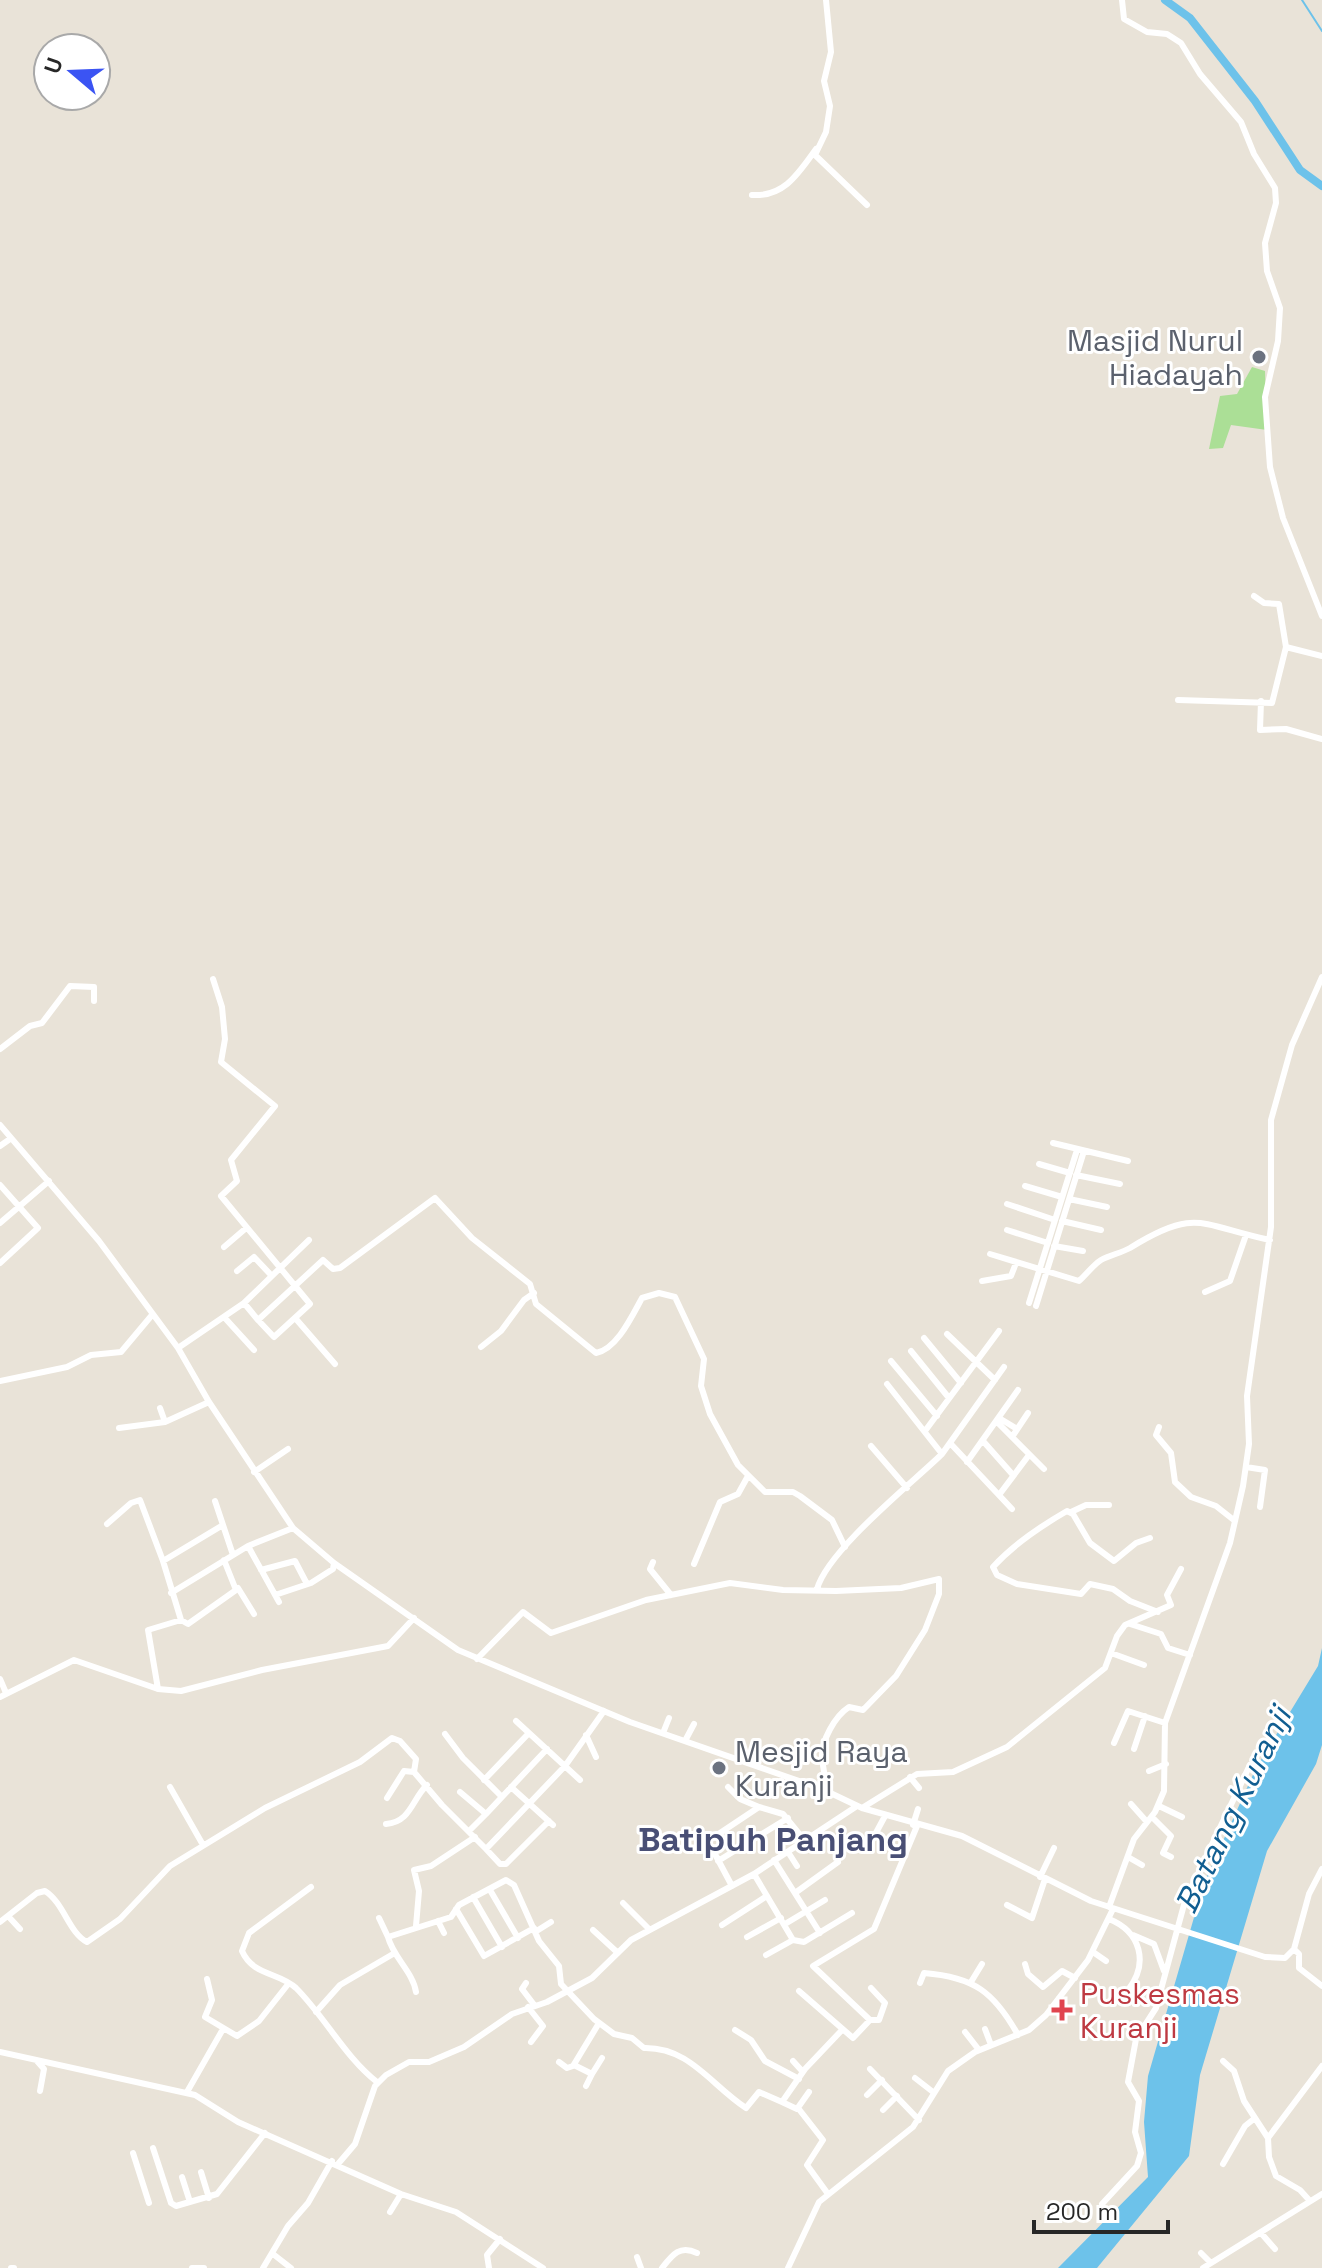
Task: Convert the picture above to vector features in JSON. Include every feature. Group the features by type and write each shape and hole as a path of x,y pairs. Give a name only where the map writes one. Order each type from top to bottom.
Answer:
{"street":[{"path":"752,195 777,192 801,170 826,132 830,106 824,81 831,52 826,0"},
{"path":"1122,0 1124,19 1147,32 1167,34 1181,43 1200,74 1241,122 1254,154 1275,188 1276,203 1265,243 1267,271 1280,308 1278,341 1270,361 1265,397 1270,467 1283,518 1319,600 1322,616"},
{"path":"818,145 815,155 819,162 867,205"},
{"path":"1178,700 1272,703 1276,698 1286,647 1279,604 1264,603 1254,596"},
{"path":"1286,647 1322,656"},
{"path":"1261,701 1260,730 1286,729 1322,739"},
{"path":"788,2268 819,2202 864,2159 896,2147 919,2120 948,2071 979,2050 1018,2035 1041,2021 1093,1952 1109,1919 1134,1839 1159,1806 1166,1782 1165,1723 1235,1521 1250,1467 1247,1396 1270,1240 1271,1120 1292,1045 1322,977"},
{"path":"213,979 222,1007 225,1039 221,1062 275,1106 231,1160 237,1181 221,1196 245,1229 310,1304 274,1337 244,1303"},
{"path":"0,1049 30,1026 42,1023 70,986 94,987 94,1001"},
{"path":"0,1125 99,1241 178,1348 209,1402 293,1528 334,1563 458,1650 604,1711 822,1789 859,1807 915,1826 962,1836 1042,1878 1111,1908 1262,1956 1285,1958 1294,1949 1309,1894 1322,1869"},
{"path":"0,1146 10,1139"},
{"path":"1053,1143 1128,1161"},
{"path":"1033,1305 1080,1151"},
{"path":"1039,1164 1120,1184"},
{"path":"0,1223 49,1181"},
{"path":"0,1185 38,1228 0,1263"},
{"path":"1025,1186 1107,1207"},
{"path":"258,1320 324,1260 335,1270 350,1263 434,1198 472,1238 530,1284 536,1304 596,1353 605,1350 628,1323 642,1298 659,1293 675,1297 704,1359 701,1386 724,1443 748,1476 765,1492 793,1492 832,1520 845,1547"},
{"path":"1007,1204 1101,1230"},
{"path":"990,1254 1079,1281 1099,1261 1178,1223 1197,1222 1270,1240"},
{"path":"224,1247 245,1229"},
{"path":"1007,1230 1051,1245 1083,1251"},
{"path":"1205,1292 1230,1281 1246,1235"},
{"path":"178,1348 244,1303 309,1240"},
{"path":"237,1271 262,1247"},
{"path":"254,1257 271,1275"},
{"path":"982,1281 1011,1276 1016,1263"},
{"path":"481,1347 501,1331 524,1300 534,1293"},
{"path":"0,1381 67,1367 91,1355 121,1352 152,1315"},
{"path":"224,1317 254,1350"},
{"path":"296,1319 335,1364"},
{"path":"925,1431 999,1331"},
{"path":"947,1334 995,1380"},
{"path":"924,1338 961,1383"},
{"path":"911,1351 949,1398"},
{"path":"891,1361 937,1416"},
{"path":"817,1589 822,1577 845,1547 942,1454 1004,1367"},
{"path":"887,1384 942,1454"},
{"path":"967,1462 1018,1390"},
{"path":"119,1428 165,1422 209,1402"},
{"path":"160,1408 165,1422"},
{"path":"1012,1437 1028,1413"},
{"path":"998,1420 1017,1429"},
{"path":"998,1420 1044,1469"},
{"path":"1159,1427 1156,1435 1171,1453 1175,1482 1191,1497 1216,1506 1235,1521"},
{"path":"983,1441 1013,1475"},
{"path":"950,1443 1012,1509"},
{"path":"871,1446 907,1488"},
{"path":"254,1472 288,1449"},
{"path":"999,1495 1029,1455"},
{"path":"1250,1467 1263,1467 1266,1474 1260,1507"},
{"path":"694,1564 703,1538 713,1525 714,1512 724,1499 738,1494 748,1476"},
{"path":"107,1524 131,1503 140,1500 181,1620 188,1624 238,1588"},
{"path":"215,1501 233,1555"},
{"path":"1109,1505 1086,1505 1037,1528 1032,1537 994,1564 997,1575 1013,1583 1081,1594 1090,1584 1110,1588 1158,1612"},
{"path":"1071,1512 1090,1543 1114,1561 1136,1543 1150,1538"},
{"path":"163,1561 223,1525"},
{"path":"171,1593 248,1546 293,1528"},
{"path":"248,1546 279,1602"},
{"path":"224,1560 254,1614"},
{"path":"261,1570 292,1560 307,1584"},
{"path":"653,1562 650,1569 671,1595"},
{"path":"275,1595 329,1574 334,1563"},
{"path":"263,2268 335,2163 358,2139 377,2082 409,2062 429,2062 464,2047 503,2019 599,1974 618,1953 649,1929 676,1919 754,1874 910,1777 953,1772 1007,1747 1105,1668 1115,1642 1127,1623 1171,1605 1167,1595 1181,1569"},
{"path":"477,1659 523,1612 544,1630 557,1632 646,1600 739,1582 783,1590 901,1588 939,1579 926,1628 896,1676 863,1710 849,1707 837,1717 822,1753 827,1774 822,1789"},
{"path":"0,1679 3,1695 74,1660 158,1689 187,1690 262,1670 388,1646 414,1618"},
{"path":"158,1689 148,1630 181,1620"},
{"path":"1127,1623 1161,1634 1168,1648 1190,1655"},
{"path":"1107,1635 1115,1642"},
{"path":"1111,1653 1144,1665"},
{"path":"486,1849 565,1766 604,1711"},
{"path":"1114,1743 1127,1712 1165,1723"},
{"path":"1134,1749 1145,1716"},
{"path":"663,1733 669,1718"},
{"path":"516,1721 580,1780"},
{"path":"686,1739 694,1724"},
{"path":"484,1780 529,1733"},
{"path":"445,1734 502,1797"},
{"path":"586,1735 596,1757"},
{"path":"20,1929 3,1917 37,1893 45,1891 59,1902 79,1936 87,1942 120,1919 168,1868 265,1808 360,1762 392,1738 400,1741 416,1759 414,1772"},
{"path":"470,1830 547,1749"},
{"path":"1149,1771 1166,1764"},
{"path":"1102,2204 1137,2166 1141,2153 1135,2132 1139,2101 1128,2082 1136,2039 1141,2026 1156,2008 1185,1901 1248,1769"},
{"path":"387,1798 404,1771 414,1772 500,1864 506,1864 551,1823 511,1787"},
{"path":"910,1777 919,1788"},
{"path":"386,1824 396,1823 408,1814 427,1785"},
{"path":"170,1787 203,1845"},
{"path":"728,1787 740,1799 788,1818 805,1841"},
{"path":"460,1792 486,1814"},
{"path":"1131,1804 1171,1836 1163,1852 1171,1857"},
{"path":"1159,1806 1182,1817"},
{"path":"732,1886 708,1841 759,1807"},
{"path":"871,1988 885,2003 879,2020 870,2020 813,1967 874,1929 915,1826 918,1809"},
{"path":"871,1842 885,1816"},
{"path":"718,1861 788,1818"},
{"path":"416,1926 419,1891 414,1870 431,1866 475,1837"},
{"path":"1007,1905 1032,1918 1042,1878 1054,1848"},
{"path":"788,1852 797,1866"},
{"path":"1128,1857 1142,1865"},
{"path":"774,1860 820,1933"},
{"path":"795,1893 838,1862"},
{"path":"754,1874 793,1940 802,1943 852,1913"},
{"path":"388,1937 451,1917 456,1909 473,1897 506,1880 512,1883 534,1930 559,1966 558,1978 599,2023 617,2035 632,2038 644,2048 654,2046 685,2058 746,2108 759,2092 798,2108 823,2140 807,2165 828,2194"},
{"path":"311,1887 249,1933 242,1945 243,1955 251,1964 289,1983 360,2067 377,2082"},
{"path":"490,1890 518,1938"},
{"path":"722,1925 767,1896"},
{"path":"473,1897 502,1947"},
{"path":"747,1937 825,1900"},
{"path":"623,1903 649,1929"},
{"path":"456,1909 482,1955 551,1922"},
{"path":"379,1918 393,1954 414,1982 416,1992"},
{"path":"1109,1919 1157,1947 1164,1975"},
{"path":"438,1921 444,1933"},
{"path":"593,1930 618,1953"},
{"path":"1128,1990 1139,1966 1140,1954 1133,1935"},
{"path":"766,1955 793,1940"},
{"path":"1294,1949 1299,1954 1296,1962 1299,1968 1322,1986"},
{"path":"1093,1952 1106,1961"},
{"path":"316,2012 340,1985 393,1954"},
{"path":"971,1982 982,1964"},
{"path":"1025,1964 1028,1974 1043,1987 1062,1971 1075,1978"},
{"path":"920,1983 924,1973 971,1982 989,1994 1018,2035"},
{"path":"207,1979 212,2000 205,2017 237,2036 257,2024 289,1983"},
{"path":"526,1983 522,1989 543,2026 531,2042"},
{"path":"799,1991 855,2038 870,2020"},
{"path":"559,2062 567,2068 574,2065 599,2023"},
{"path":"187,2092 223,2029"},
{"path":"985,2029 991,2045"},
{"path":"735,2030 751,2040 765,2061 801,2076"},
{"path":"782,2102 842,2030"},
{"path":"965,2032 979,2050"},
{"path":"0,2052 187,2092 265,2133 401,2194 448,2209 543,2268"},
{"path":"586,2086 602,2058"},
{"path":"37,2061 44,2069 40,2091"},
{"path":"793,2061 801,2076"},
{"path":"1223,2061 1234,2071 1244,2101 1268,2138 1269,2157 1276,2176 1300,2190 1310,2201"},
{"path":"574,2065 592,2074"},
{"path":"1268,2138 1322,2066"},
{"path":"870,2069 919,2120"},
{"path":"915,2078 933,2092"},
{"path":"867,2095 882,2080"},
{"path":"798,2108 809,2092"},
{"path":"883,2110 897,2096"},
{"path":"1223,2164 1245,2126 1255,2118"},
{"path":"153,2148 171,2203 190,2202 209,2198 224,2186 265,2133"},
{"path":"133,2153 149,2203"},
{"path":"201,2172 209,2198"},
{"path":"182,2177 190,2202"},
{"path":"143,2184 163,2179"},
{"path":"390,2212 401,2194"},
{"path":"1203,2268 1322,2194"},
{"path":"1261,2233 1275,2249"},
{"path":"490,2267 487,2255 500,2239"},
{"path":"662,2268 681,2249 697,2253"},
{"path":"1201,2253 1211,2263"},
{"path":"273,2254 291,2268"},
{"path":"637,2257 641,2268"},
{"path":"192,2268 204,2268"}],"green space":[{"path":"1252,367 1265,371 1267,430 1231,425 1223,448 1209,449 1220,396 1237,394"}],"water":[{"path":"1322,1648 1322,1745 1316,1764 1267,1851 1200,2075 1189,2156 1097,2268 1058,2268 1148,2177 1144,2122 1148,2076 1204,1883 1256,1768 1318,1666"}],"waterway":[{"path":"1165,0 1190,18 1255,101 1300,170 1322,186"},
{"path":"1302,0 1322,31"}],"place":[{"name":"Masjid Nurul Hiadayah","path":"1259,357"},
{"name":"Mesjid Raya Kuranji","path":"719,1768"},
{"name":"Puskesmas Kuranji","path":"1062,2010"}],"district":[{"name":"Batipuh Panjang","path":"773,1839"}],"water label":[{"name":"Batang Kuranji","path":"1233,1810"}]}
